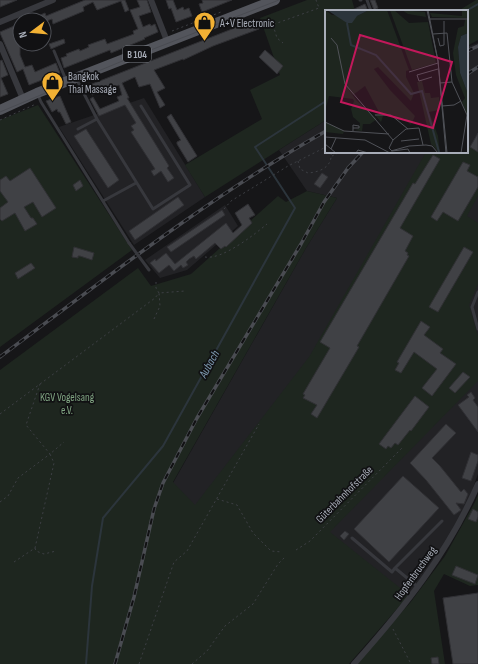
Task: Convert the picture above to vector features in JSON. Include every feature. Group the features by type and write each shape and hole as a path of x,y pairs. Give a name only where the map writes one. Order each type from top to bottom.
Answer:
{"main road":[{"name":"B 104","path":"0,110 23,99 39,98 71,80 167,41 275,0"}],"street":[{"path":"0,22 53,0"},
{"path":"151,0 167,41"},
{"path":"0,44 23,99"},
{"name":"Hopfenbruchweg","path":"354,664 390,624 441,555 468,509 478,484"}],"lane":[{"path":"366,0 371,10"},
{"path":"54,51 153,210 190,185 141,106"},
{"path":"39,98 129,243 149,270"},
{"path":"78,129 97,119"},
{"path":"103,201 136,183"},
{"path":"478,292 472,307 478,329"},
{"path":"352,538 392,572 442,521"},
{"path":"395,568 418,587"}],"path":[{"path":"269,26 319,8 316,0"},
{"path":"273,24 277,38 283,43"},
{"path":"0,120 39,98"},
{"path":"224,208 231,201 288,166 325,147"},
{"path":"297,161 300,169 308,173 313,173 328,167 331,156 330,153"},
{"path":"331,156 338,153"},
{"path":"205,257 214,257 240,244 267,224"},
{"path":"154,319 160,306 156,282"},
{"path":"158,293 185,291"},
{"path":"0,414 155,298 158,293"},
{"path":"14,562 35,548 54,463 50,454 26,425 40,384"},
{"path":"139,664 174,562 187,551 259,424"},
{"path":"0,502 8,496 18,478 64,442"},
{"name":"Güterbahnhofstraße","path":"296,550 310,541 402,448"},
{"path":"217,499 236,505 253,533 271,551 282,552"},
{"path":"35,548 36,552 44,554 56,551"},
{"path":"192,664 207,651 225,626 253,604 278,564 286,556"},
{"path":"390,624 411,664"}],"shaded area":[{"path":"478,43 478,474 465,510 438,555 409,595 120,664 173,483 306,248 337,198 307,191 279,150 325,121 325,153 468,153 468,47"},
{"path":"144,98 205,197 134,245 59,127"},
{"path":"225,205 238,226 187,270 160,278 145,260"}],"green space":[{"path":"307,0 352,0 355,10 325,10 325,121 205,197 185,165 262,119 250,90 280,75 260,18"},
{"path":"478,0 478,40 468,45 468,10 460,10"},
{"path":"38,105 132,250 0,347 0,120"},
{"name":"KGV Vogelsang e.V.","path":"468,147 478,152 478,196 467,216 478,223 478,284 469,305 478,336 478,381 330,532 409,595 349,664 0,664 0,370 138,268 151,286 191,274 278,196 286,202 307,191 337,198 306,248 173,482 195,505 309,357 425,153 468,153"},
{"path":"478,495 478,585 470,586 444,574 434,591 445,664 354,664 410,603 445,556"}],"building":[{"path":"0,0 17,0 0,7"},
{"path":"85,0 125,0 129,10 125,12 121,1 97,10 93,2 83,7 84,11 53,24 52,14"},
{"path":"137,0 147,0 151,12 139,16 143,27 150,24 151,26 155,24 158,32 111,53 110,50 64,68 61,58 67,56 66,54 79,49 80,51 89,47 88,45 105,39 107,44 134,34 133,31 138,29 130,10 140,7"},
{"path":"166,0 173,0 177,10 183,7 184,10 189,8 192,16 176,22 171,8 169,9"},
{"path":"202,0 232,0 202,12 199,4 203,3"},
{"path":"370,0 375,0 378,8 374,10"},
{"path":"365,4 368,10 352,10"},
{"path":"255,20 259,29 213,46 183,60 154,70 165,88 157,92 165,105 160,108 150,84 139,87 135,77 122,83 129,98 127,98 169,166 167,168 174,178 168,182 161,171 154,176 151,171 155,169 131,132 134,130 131,126 136,123 125,105 99,116 90,99 93,97 100,109 119,101 117,97 122,95 119,85 92,95 87,86"},
{"path":"12,27 12,52 20,52 25,67 32,65 35,72 56,63 60,73 29,85 23,69 17,72 0,32"},
{"path":"64,39 65,43 52,49 52,43"},
{"path":"265,50 283,66 277,74 259,57"},
{"path":"2,60 8,75 1,78 8,94 0,97 0,61"},
{"path":"60,96 71,122 66,124 60,112 58,112 57,109 52,112 46,101"},
{"path":"171,114 197,156 188,162 177,144 177,142 181,140 167,117"},
{"path":"86,129 119,180 108,188 74,136"},
{"path":"478,133 478,152 470,147"},
{"path":"433,155 440,159 400,228 413,236 405,251 409,256 357,346 359,347 317,418 311,414 317,405 303,398 305,395 303,394 330,348 320,342 413,183 415,184"},
{"path":"463,162 470,165 467,171 478,177 478,187 458,221 443,212 437,221 431,217"},
{"path":"30,168 56,208 42,217 33,202 24,207 37,224 25,231 15,213 2,221 0,219 0,208 8,202 0,191 0,180 6,176 10,181"},
{"path":"322,173 328,177 320,188 314,184"},
{"path":"80,180 83,186 76,191 73,185"},
{"path":"178,197 184,205 135,240 129,231"},
{"path":"248,204 255,215 249,218 252,223 226,247 225,246 221,249 215,243 196,259 194,256 189,259 186,262 188,265 183,268 181,265 174,271 169,265 159,273 150,263 155,259 156,261 166,253 175,264 226,223 233,233 242,225 235,213"},
{"path":"222,210 225,215 171,252 167,247"},
{"path":"74,247 94,253 92,260 80,256 78,256 78,258 72,257"},
{"path":"464,247 473,252 438,312 429,307"},
{"path":"31,263 35,268 18,279 15,273"},
{"path":"421,321 430,327 424,335 443,349 440,353 456,364 432,396 422,388 437,369 414,352 401,373 395,370 399,363 397,362"},
{"path":"463,372 470,377 455,393 449,388"},
{"path":"471,392 475,398 473,400 478,407 478,432 458,405 469,397 467,395"},
{"path":"415,396 429,407 411,431 410,430 398,445 395,443 391,448 388,446 386,449 379,444"},
{"path":"446,424 456,433 432,458 461,492 464,489 468,494 464,504 456,503 461,510 454,515 426,480 410,463"},
{"path":"471,452 478,455 478,461 471,481 462,478"},
{"path":"403,476 439,508 389,562 354,529"},
{"path":"473,509 478,512 476,522 468,519"},
{"path":"345,531 349,534 344,540 340,536"},
{"path":"456,566 478,575 475,584 452,575"},
{"path":"478,593 478,664 453,664 443,598"},
{"path":"438,657 439,664 432,664 431,658"}],"waterway":[{"name":"Aubach","path":"468,10 478,4"},
{"name":"Aubach","path":"86,664 92,586 103,518 163,446 295,208 255,147 325,102"}],"tram line":[{"path":"0,112 120,62 279,0"}],"railway":[{"path":"468,51 478,46"},
{"path":"468,73 478,67"},
{"path":"0,357 119,268 200,210 283,156 325,132"},
{"path":"115,664 134,597 154,509 163,483 197,418 301,244 324,202 348,168 362,153"}],"place":[{"name":"A+V Electronic","path":"205,42"},
{"name":"Bangkok Thai Massage","path":"53,102"}]}
